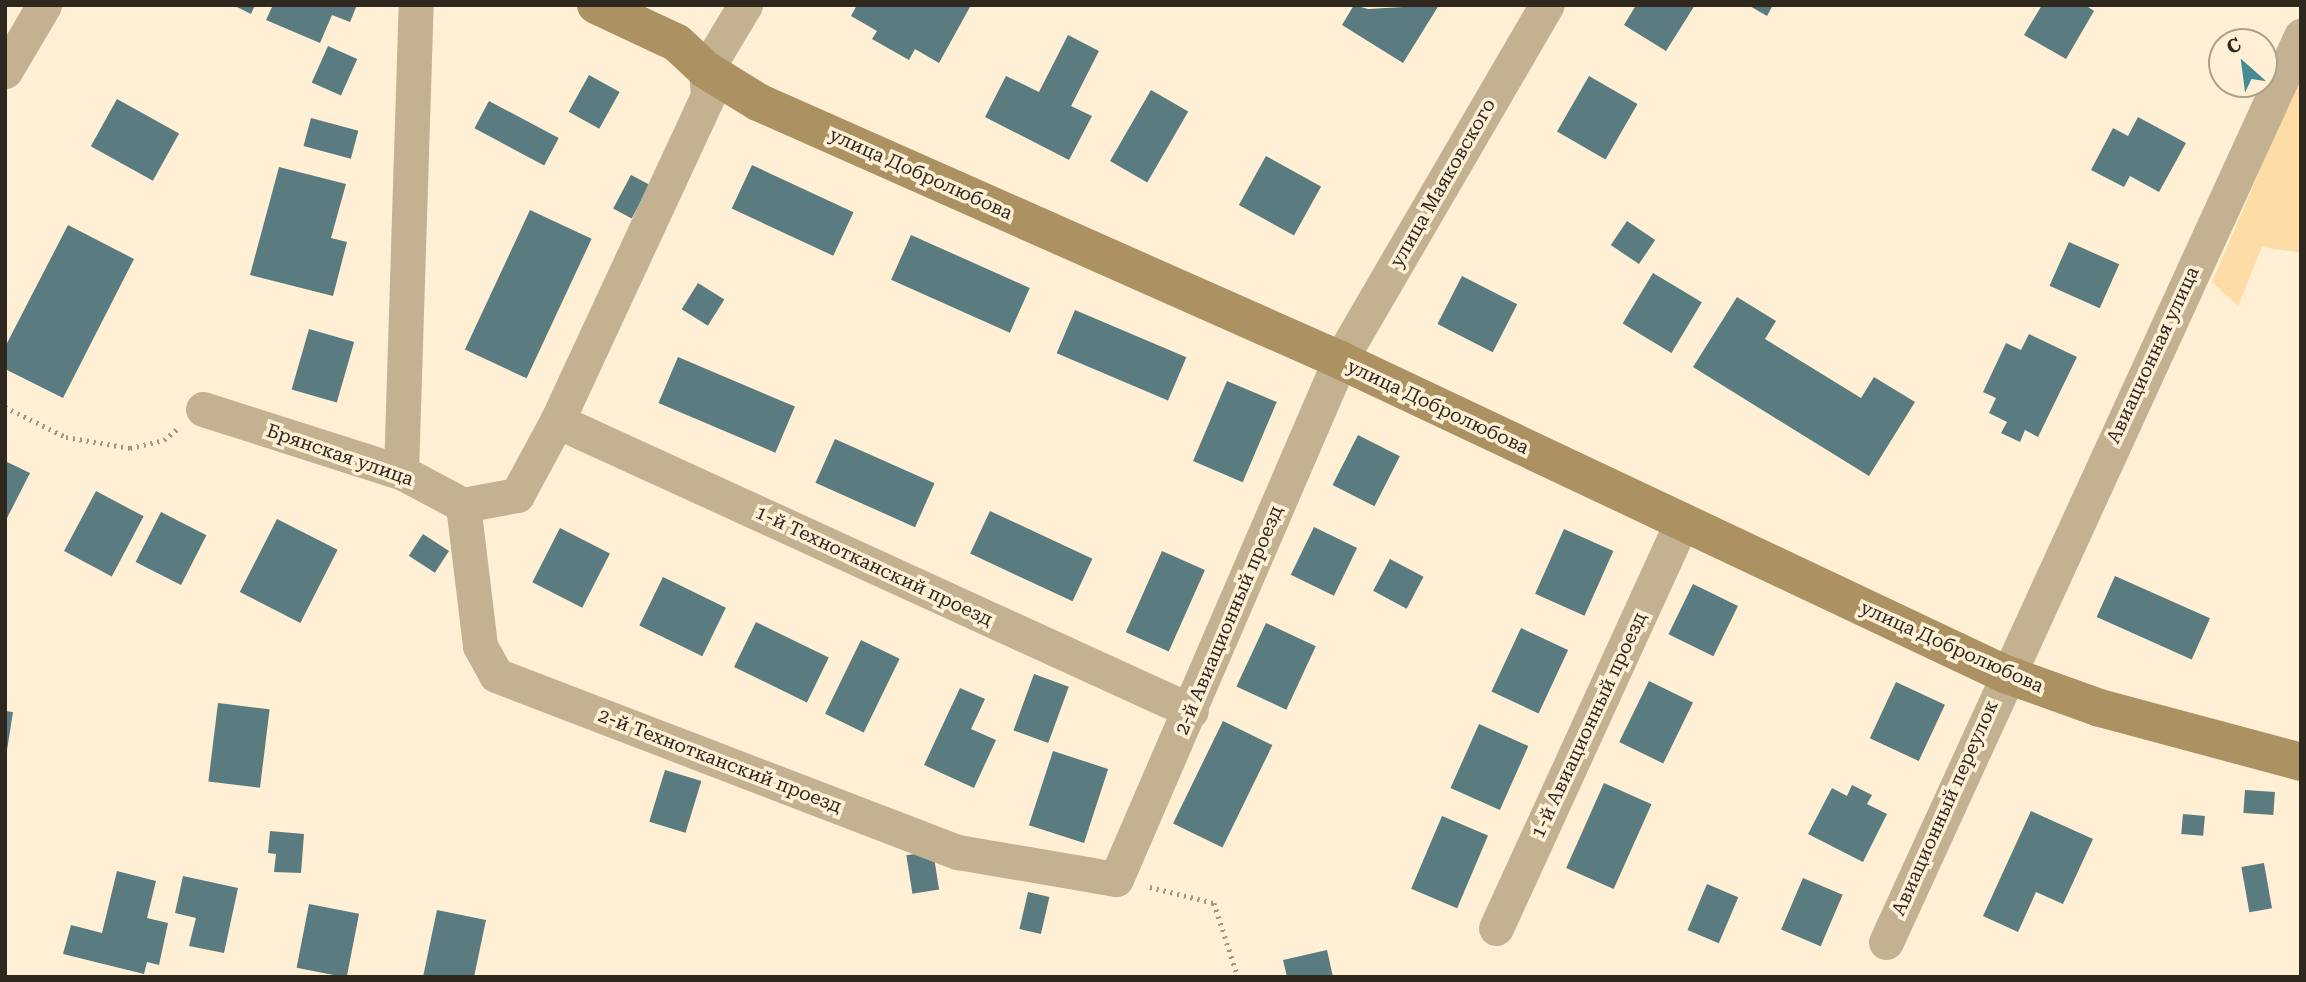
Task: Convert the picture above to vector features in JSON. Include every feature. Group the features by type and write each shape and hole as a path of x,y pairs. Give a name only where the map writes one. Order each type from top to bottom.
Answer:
{"street":[{"path":"5,71 44,5"},
{"path":"401,472 416,5"},
{"name":"улица Добролюбова","path":"596,5 677,43 706,70 758,102 1340,360 2005,674 2100,708 2301,762"},
{"path":"463,505 517,495 557,421 708,95 706,70 745,5"},
{"name":"улица Маяковского","path":"1340,360 1547,5"},
{"name":"Авиационная улица","path":"2005,674 2301,36"},
{"name":"2-й Авиационный проезд","path":"1116,879 1191,711 1340,360"},
{"name":"Брянская улица","path":"202,409 401,472 463,505"},
{"name":"1-й Технотканский проезд","path":"557,421 1191,711"},
{"name":"2-й Технотканский проезд","path":"463,505 480,646 496,676 958,852 1116,879"},
{"name":"1-й Авиационный проезд","path":"1496,928 1681,523"},
{"name":"Авиационный переулок","path":"1886,942 2005,674"}],"path":[{"path":"5,407 65,438 130,448 164,440 202,409"},
{"path":"1116,879 1213,903 1238,977"}],"shaded area":[{"path":"2301,74 2301,253 2262,247 2238,306 2212,282"}],"building":[{"path":"233,5 255,5 251,14"},
{"path":"273,5 357,5 350,22 332,15 320,43 266,20"},
{"path":"857,5 971,5 939,63 915,49 909,60 872,39 877,31 851,16"},
{"path":"1354,5 1368,9 1439,5 1403,63 1342,25"},
{"path":"1636,5 1695,5 1666,51 1624,25"},
{"path":"1748,5 1773,5 1767,16"},
{"path":"2042,5 2085,5 2094,11 2066,59 2024,35"},
{"path":"1068,35 1099,51 1071,106 1092,116 1069,160 985,117 1006,76 1039,92"},
{"path":"328,46 357,59 341,96 312,83"},
{"path":"589,75 620,92 599,129 569,112"},
{"path":"1589,76 1637,104 1605,159 1557,131"},
{"path":"1151,90 1188,112 1147,183 1110,161"},
{"path":"117,99 179,133 153,181 91,146"},
{"path":"489,101 559,138 544,165 474,128"},
{"path":"2138,117 2186,143 2159,192 2130,176 2124,187 2091,170 2113,128 2128,136"},
{"path":"311,118 358,131 351,159 303,146"},
{"path":"1266,156 1321,187 1294,236 1239,205"},
{"path":"752,165 854,212 833,256 732,209"},
{"path":"279,167 346,184 331,238 347,242 333,296 250,275"},
{"path":"631,175 650,185 632,218 613,209"},
{"path":"530,210 592,239 527,378 465,350"},
{"path":"1627,221 1655,240 1639,264 1611,245"},
{"path":"68,225 134,259 63,398 5,369 5,347"},
{"path":"911,235 1030,288 1010,333 891,280"},
{"path":"2069,242 2119,264 2100,308 2049,286"},
{"path":"1653,273 1702,302 1671,353 1623,324"},
{"path":"1462,276 1517,304 1493,352 1437,324"},
{"path":"698,283 724,299 708,326 682,309"},
{"path":"1737,297 1776,321 1765,339 1861,398 1874,377 1915,402 1869,476 1693,367"},
{"path":"1075,310 1186,357 1168,401 1057,353"},
{"path":"309,329 354,342 337,403 292,390"},
{"path":"2029,334 2077,357 2038,437 2025,430 2020,442 2001,433 2007,422 1989,413 1996,398 1983,392 2006,343 2021,350"},
{"path":"678,357 795,407 775,453 658,403"},
{"path":"1227,381 1277,402 1243,482 1193,461"},
{"path":"1358,435 1400,456 1374,506 1333,485"},
{"path":"835,439 935,483 915,527 815,483"},
{"path":"5,461 30,473 5,522"},
{"path":"96,491 144,516 112,576 64,551"},
{"path":"990,511 1092,559 1073,601 970,554"},
{"path":"161,512 206,535 181,585 136,562"},
{"path":"277,519 338,550 300,623 240,592"},
{"path":"1314,527 1357,548 1334,596 1291,575"},
{"path":"560,528 610,553 582,608 532,582"},
{"path":"1564,529 1613,551 1584,616 1535,594"},
{"path":"423,534 449,551 435,573 409,556"},
{"path":"1162,551 1205,570 1169,651 1126,632"},
{"path":"1390,559 1424,577 1407,609 1373,591"},
{"path":"2115,576 2210,618 2192,659 2097,617"},
{"path":"663,577 726,608 702,656 639,626"},
{"path":"1693,584 1738,606 1713,656 1668,634"},
{"path":"756,622 829,658 807,702 734,667"},
{"path":"1266,623 1316,646 1286,710 1236,686"},
{"path":"1521,628 1568,650 1539,713 1491,691"},
{"path":"861,640 900,659 864,733 825,714"},
{"path":"1034,674 1069,687 1048,743 1013,730"},
{"path":"1649,681 1693,702 1663,764 1619,742"},
{"path":"1896,682 1945,705 1919,761 1870,738"},
{"path":"960,688 985,699 971,729 996,740 974,788 924,765"},
{"path":"218,703 270,709 260,788 208,781"},
{"path":"5,711 13,712 7,750 5,750"},
{"path":"1223,721 1272,745 1222,848 1173,823"},
{"path":"1479,724 1528,746 1500,810 1451,788"},
{"path":"1053,751 1108,769 1084,843 1029,825"},
{"path":"665,770 701,781 686,833 649,822"},
{"path":"1604,783 1652,804 1614,889 1566,868"},
{"path":"1852,785 1872,795 1867,804 1887,814 1863,862 1808,834 1832,788 1847,796"},
{"path":"2245,790 2275,792 2273,815 2243,813"},
{"path":"2031,811 2093,839 2063,904 2036,892 2018,932 1983,916"},
{"path":"2183,814 2205,816 2203,836 2181,834"},
{"path":"1442,816 1488,836 1457,908 1411,889"},
{"path":"270,831 304,834 301,873 274,872 276,854 268,853"},
{"path":"933,851 939,890 912,894 906,855"},
{"path":"2264,863 2272,908 2249,912 2241,867"},
{"path":"117,871 156,881 147,918 168,923 159,965 147,962 144,974 63,954 71,925 102,933"},
{"path":"183,876 238,888 224,953 189,946 196,918 175,913"},
{"path":"1803,878 1843,895 1821,946 1781,930"},
{"path":"1707,884 1738,897 1719,943 1687,930"},
{"path":"1028,892 1049,897 1041,934 1019,929"},
{"path":"309,904 359,914 347,977 297,968"},
{"path":"437,910 486,920 474,977 423,977"},
{"path":"1327,950 1333,977 1287,977 1283,960"}]}
